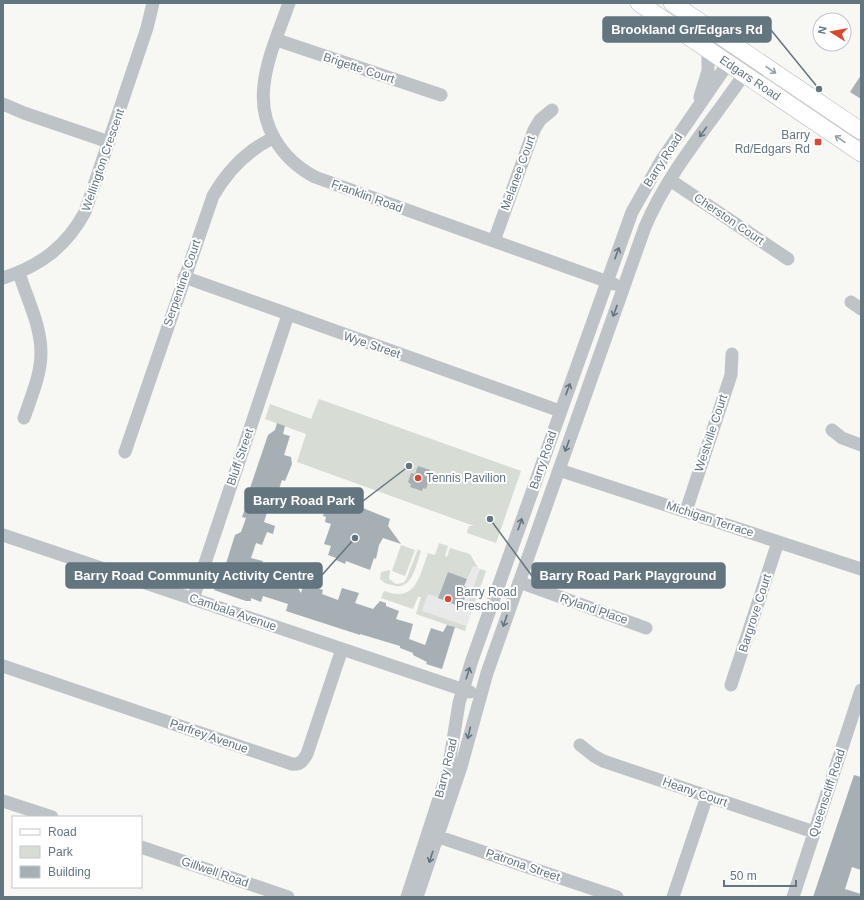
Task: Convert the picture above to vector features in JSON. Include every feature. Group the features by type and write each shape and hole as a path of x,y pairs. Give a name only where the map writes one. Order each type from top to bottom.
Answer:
{"main road":[{"name":"Edgars Road","path":"639,3 861,153"},
{"name":"Edgars Road","path":"672,3 861,131"}],"street":[{"name":"Wellington Crescent","path":"3,278 37,265 52,255 66,242 78,226 91,198 147,28 153,3"},
{"name":"Franklin Road","path":"289,3 264,86 264,109 273,138 294,164 315,177 624,287"},
{"name":"Brigette Court","path":"277,40 441,95"},
{"name":"Barry Road","path":"417,897 448,770 463,690 607,281 638,200 661,161 739,48"},
{"path":"695,112 708,71 708,51"},
{"name":"Barry Road","path":"406,897 461,767 480,695 518,582 652,211 670,180 755,59"},
{"path":"3,104 24,114 109,142"},
{"name":"Melanee Court","path":"494,241 532,135 540,120 552,110"},
{"name":"Serpentine Court","path":"125,452 208,208 220,183 240,159 252,149 273,138"},
{"name":"Cherston Court","path":"670,180 788,259"},
{"path":"19,273 38,329 41,354 36,381 24,418"},
{"name":"Wye Street","path":"184,277 560,411"},
{"name":"Bluff Street","path":"193,599 288,315"},
{"name":"Westville Court","path":"686,511 730,375 732,354"},
{"path":"832,430 842,438 861,445"},
{"name":"Michigan Terrace","path":"558,470 861,569"},
{"name":"Cambala Avenue","path":"3,535 480,695"},
{"name":"Bargrove Court","path":"731,685 778,542"},
{"name":"Ryland Place","path":"518,582 646,628"},
{"name":"Parfrey Avenue","path":"3,666 292,764 298,764 302,762 307,754 342,649"},
{"name":"Queenscliff Road","path":"793,897 861,690"},
{"name":"Heany Court","path":"580,745 603,761 814,832"},
{"path":"673,897 707,796"},
{"path":"3,800 49,816"},
{"name":"Patrona Street","path":"433,835 617,897"},
{"name":"Gillwell Road","path":"142,847 260,893 288,897"}],"shaded area":[{"name":"Barry Road Preschool","path":"437,553 486,571 465,631 416,614"}],"green space":[{"path":"319,399 521,471 496,543 467,533 469,526 474,526 297,462 306,434 265,419 270,404 311,419"},
{"path":"439,543 448,546 445,556 447,557 450,548 470,554 478,568 473,566 467,579 448,572 438,597 428,594 422,611 466,626 465,631 416,614 421,597 418,597 413,609 381,598 384,591 395,594 403,594 410,591 419,579 428,553 435,555"},
{"path":"401,545 415,550 405,576 392,571"},
{"path":"418,549 421,551 415,570 409,581 404,585 390,585 380,579 381,572 390,570 389,579 396,584 403,583 406,580"},
{"path":"480,569 486,571 473,607 471,606 469,610 464,608 468,603"}],"building":[{"path":"861,75 861,99 850,92"},
{"path":"277,423 285,426 283,434 290,436 284,455 291,457 292,464 285,481 282,480 274,504 270,503 264,522 275,526 273,534 267,532 262,545 256,543 251,558 263,561 262,563 279,569 280,565 291,569 288,580 293,580 301,593 304,583 323,590 322,594 338,600 342,588 359,593 355,603 373,609 380,601 386,603 386,606 399,611 396,619 413,624 409,639 425,645 431,628 443,632 447,625 455,627 442,669 426,664 427,662 413,655 413,653 400,648 400,646 360,635 286,611 288,604 263,596 261,602 251,598 251,601 246,601 214,590 218,572 220,569 224,570 235,535 241,532 246,518 242,517 249,498 245,497 248,488 250,488 268,435 275,430"},
{"name":"Tennis Pavilion","path":"418,466 430,470 427,478 429,480 426,489 423,488 422,491 410,487 411,484 408,482 411,473 415,474"},
{"path":"344,504 352,507 353,504 390,519 388,526 401,544 383,538 379,545 376,559 374,558 370,570 346,561 345,564 328,555 331,546 324,544 331,524 325,522 326,517 323,516 325,509 340,513"},
{"name":"Barry Road Preschool","path":"448,572 467,579 464,586 469,588 464,600 456,605 438,598"},
{"path":"854,775 861,777 861,870 852,867 845,889 861,894 861,897 813,897"}],"place":[{"name":"Brookland Gr/Edgars Rd","path":"819,89"},
{"name":"Barry Rd/Edgars Rd","path":"818,142"},
{"name":"Barry Road Park","path":"409,466"},
{"name":"Tennis Pavilion","path":"418,478"},
{"name":"Barry Road Park Playground","path":"490,519"},
{"name":"Barry Road Community Activity Centre","path":"355,538"},
{"name":"Barry Road Preschool","path":"448,599"}]}
